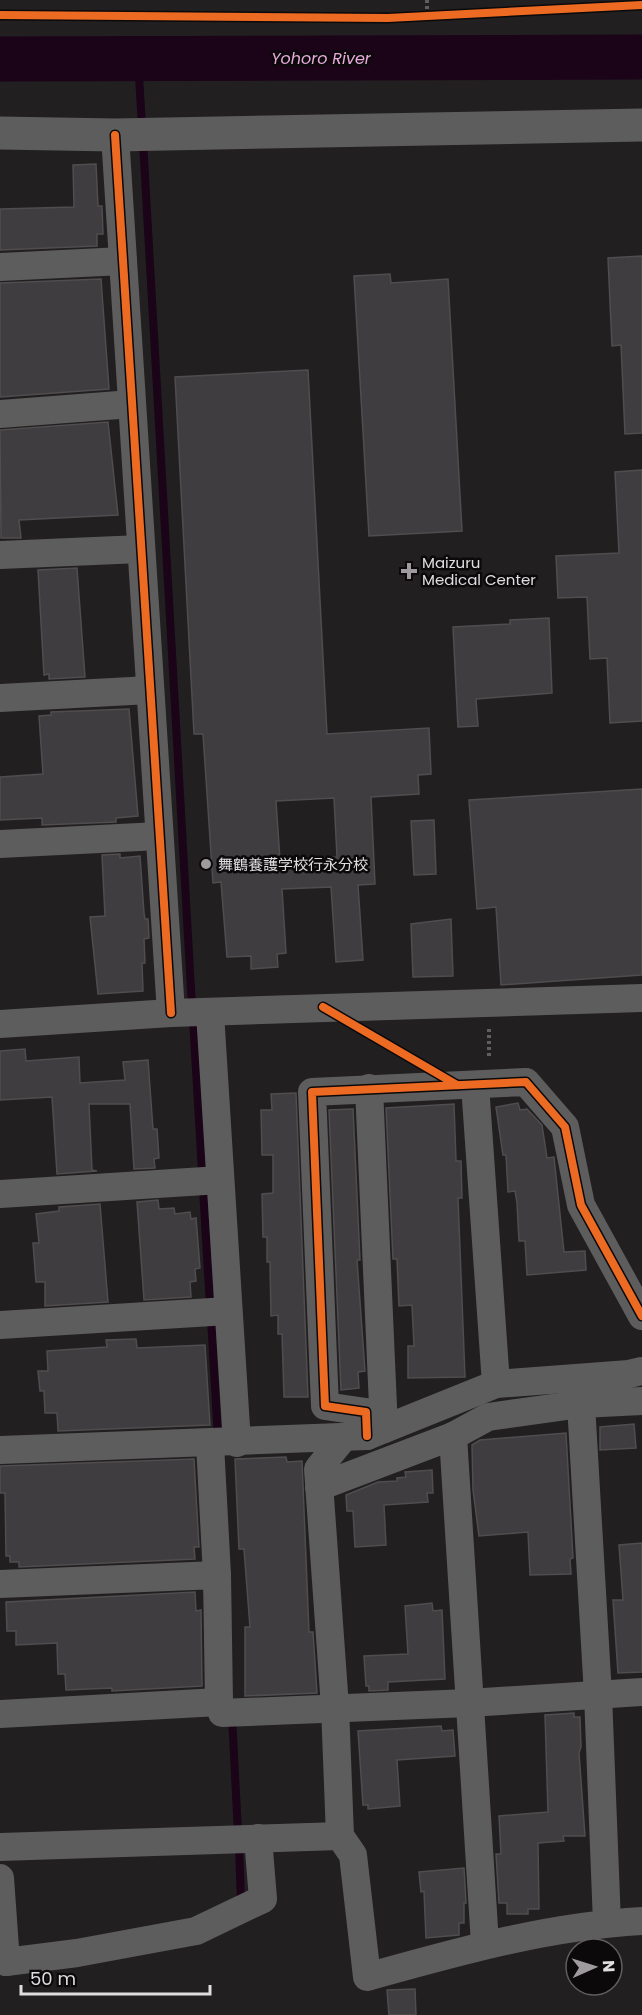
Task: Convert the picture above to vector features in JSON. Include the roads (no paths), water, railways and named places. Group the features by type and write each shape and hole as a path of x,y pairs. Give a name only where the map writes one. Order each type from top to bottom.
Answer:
{"street":[{"path":"0,134 115,135 642,126"},
{"path":"115,135 171,1013"},
{"path":"0,267 123,261"},
{"path":"0,414 132,404"},
{"path":"0,555 141,549"},
{"path":"0,698 150,690"},
{"path":"0,843 159,836"},
{"path":"0,1024 171,1013 489,1001 642,998"},
{"path":"210,1013 228,1311 217,1575 219,1702 222,1713 470,1703 642,1692"},
{"path":"365,1434 366,1412 325,1406 312,1092 526,1082 565,1128 580,1205 642,1316"},
{"path":"482,1084 496,1384"},
{"path":"365,1434 369,1088"},
{"path":"0,1194 220,1180"},
{"path":"0,1325 228,1311"},
{"path":"642,1371 629,1374 496,1384 365,1434 318,1469 335,1707 340,1836 353,1855 367,1977 484,1944 607,1923 642,1921"},
{"path":"319,1487 453,1436 488,1417 581,1404 642,1401"},
{"path":"581,1404 598,1695 607,1923"},
{"path":"0,1450 223,1443 365,1434"},
{"path":"453,1436 484,1944"},
{"path":"0,1584 217,1575"},
{"path":"0,1714 219,1702"},
{"path":"0,1846 340,1836"},
{"path":"0,1878 3,1961 77,1953 196,1931 262,1899 258,1838"}],"waterway":[{"name":"Yohoro River","path":"0,59 642,57"},
{"path":"138,59 142,126"},
{"path":"143,141 192,1007"},
{"path":"193,1019 210,1306"},
{"path":"211,1318 218,1438"},
{"path":"232,1716 238,1833"},
{"path":"239,1845 241,1902"}],"place":[{"name":"Maizuru Medical Center","path":"409,571"},
{"name":"舞鶴養護学校行永分校","path":"206,864"}]}
